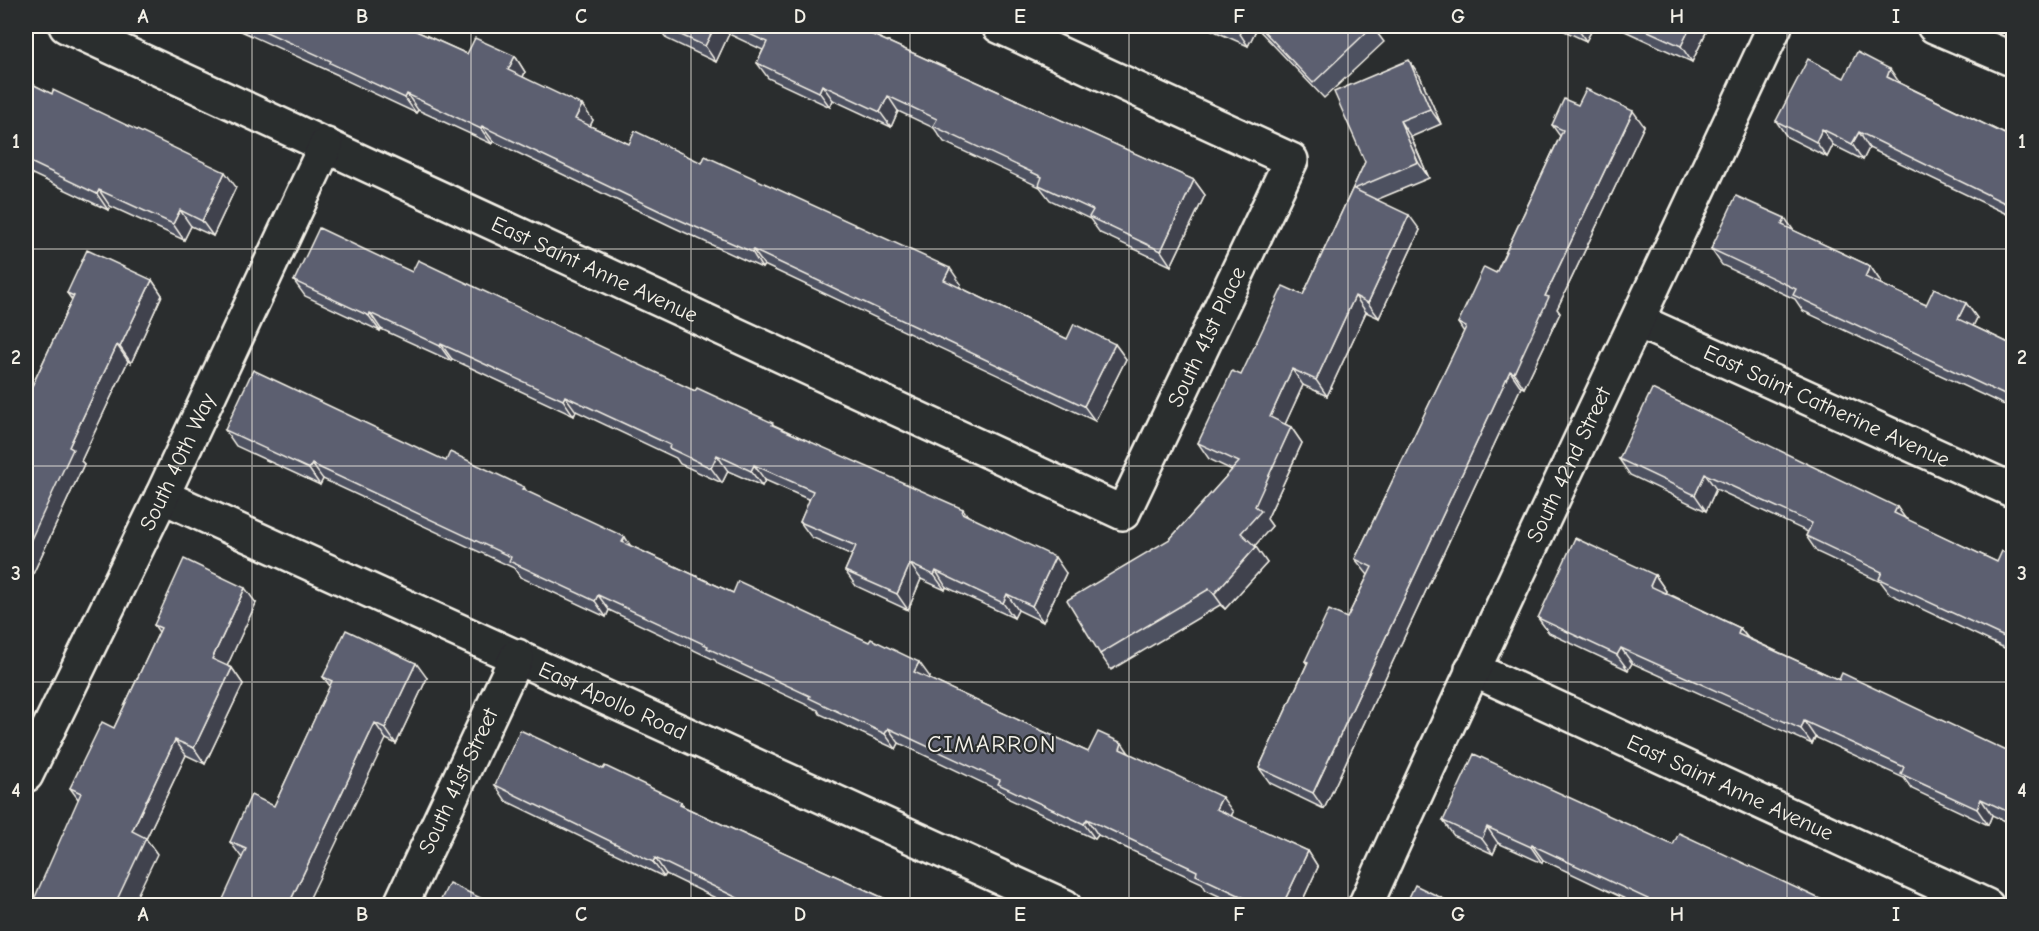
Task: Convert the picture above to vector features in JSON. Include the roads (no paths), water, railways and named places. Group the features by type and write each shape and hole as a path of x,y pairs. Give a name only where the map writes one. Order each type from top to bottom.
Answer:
{"street":[{"name":"East Saint Anne Avenue","path":"66,26 1123,513"},
{"name":"South 41st Place","path":"999,26 1291,160 1123,513"},
{"name":"South 42nd Street","path":"1365,906 1472,669 1638,321 1775,26"},
{"path":"1934,26 2013,60"},
{"name":"South 40th Way","path":"26,775 162,496 326,145"},
{"name":"East Saint Catherine Avenue","path":"1638,321 2013,491"},
{"name":"East Apollo Road","path":"162,496 1064,906"},
{"name":"South 41st Street","path":"400,906 517,656"},
{"name":"East Saint Anne Avenue","path":"1472,669 1987,906"}],"district":[{"name":"CIMARRON","path":"992,744"}]}
